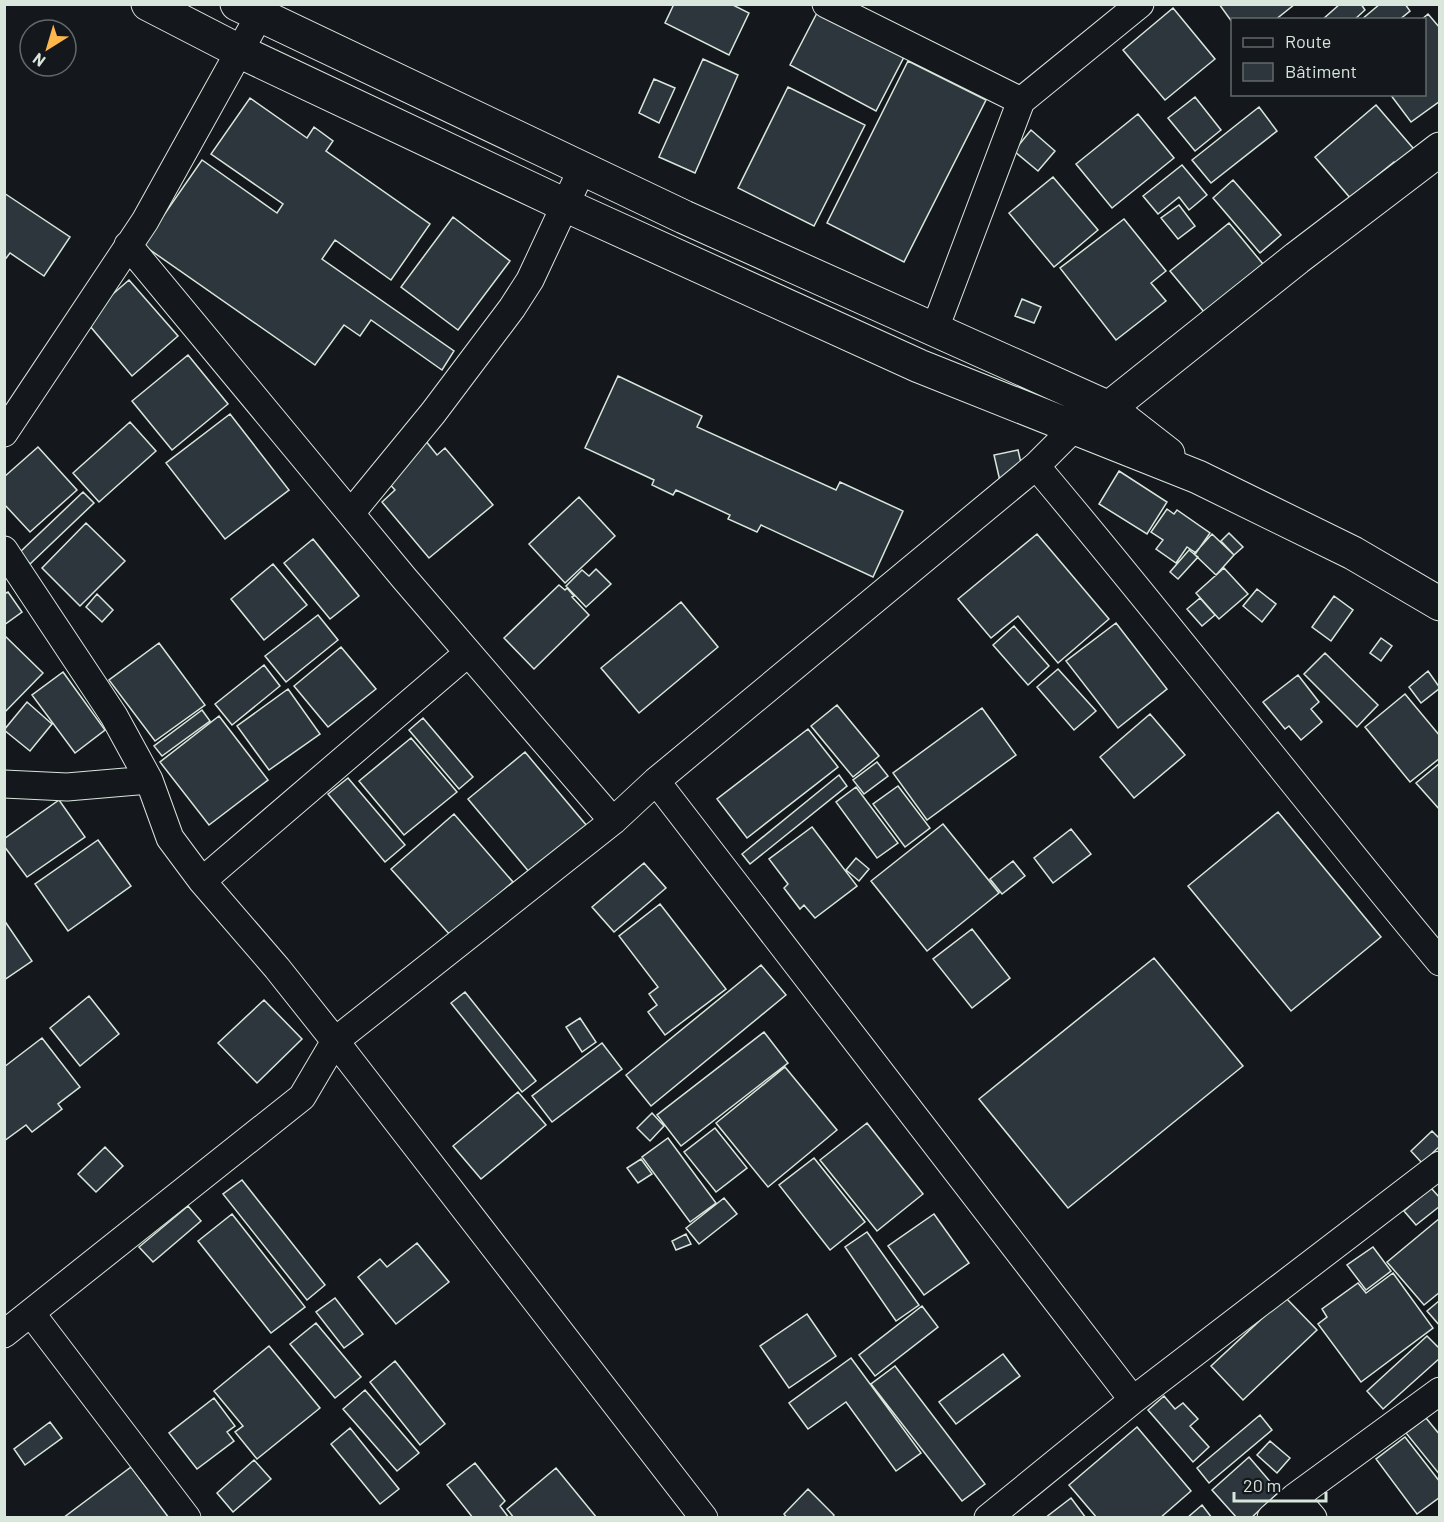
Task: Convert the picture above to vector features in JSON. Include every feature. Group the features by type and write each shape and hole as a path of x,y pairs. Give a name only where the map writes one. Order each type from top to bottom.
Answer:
{"main road":[{"path":"148,4 240,52 565,205 919,366 1198,477 1353,553 1440,604"},
{"path":"248,10 684,218 1109,408 1198,477"},
{"path":"1073,429 1109,408 1288,265 1440,149"}],"street":[{"path":"826,4 1021,101"},
{"path":"934,331 1021,101 1140,4"},
{"path":"4,433 162,191 240,52 248,10"},
{"path":"351,513 433,413 512,308 530,280 582,169"},
{"path":"128,245 468,653 613,821"},
{"path":"4,1334 302,1097 335,1041 613,821 656,781 1036,466 1073,429"},
{"path":"1036,466 1103,545 1340,842 1440,962"},
{"path":"4,550 114,716 149,780 171,838 202,881 277,968 335,1041 704,1518"},
{"path":"202,881 468,653"},
{"path":"4,784 67,787 149,780"},
{"path":"656,781 1133,1400"},
{"path":"988,1518 1133,1400 1440,1165"},
{"path":"31,1313 187,1518"},
{"path":"1271,1518 1440,1391"},
{"path":"1296,1497 1313,1518"}],"building":[{"path":"674,4 731,4 749,13 729,55 665,23"},
{"path":"1219,4 1295,4 1278,18 1231,18 1231,21"},
{"path":"1340,4 1361,4 1365,10 1356,18 1324,18"},
{"path":"1380,4 1405,4 1410,11 1401,18 1363,18"},
{"path":"1173,8 1215,59 1165,100 1123,50"},
{"path":"818,11 904,57 876,111 790,65"},
{"path":"1428,14 1440,28 1440,101 1411,122 1392,96 1426,96 1426,18 1423,18"},
{"path":"703,59 738,75 695,173 659,157"},
{"path":"908,61 986,100 904,262 827,223"},
{"path":"654,79 675,88 659,123 639,113"},
{"path":"788,87 865,125 814,226 738,188"},
{"path":"1195,97 1221,130 1195,151 1168,118"},
{"path":"250,98 307,138 314,127 333,141 326,151 430,224 391,280 335,240 322,259 454,351 442,370 371,320 360,336 344,325 315,365 143,245 202,160 277,213 283,204 211,154"},
{"path":"1376,105 1419,155 1402,171 1394,162 1367,184 1358,207 1315,157"},
{"path":"1259,107 1277,131 1211,183 1192,160"},
{"path":"1138,114 1174,158 1112,208 1076,164"},
{"path":"1031,130 1055,151 1038,171 1014,151"},
{"path":"1182,165 1207,195 1189,210 1179,197 1158,214 1143,196"},
{"path":"1053,177 1098,230 1054,267 1009,213"},
{"path":"1233,180 1281,235 1260,253 1213,198"},
{"path":"4,193 70,237 44,276 10,253 4,261"},
{"path":"1179,205 1195,226 1178,239 1161,218"},
{"path":"453,217 510,261 458,330 401,287"},
{"path":"1124,219 1166,271 1151,283 1166,301 1116,340 1060,268"},
{"path":"1229,223 1263,264 1204,312 1170,271"},
{"path":"129,280 178,336 132,376 84,319"},
{"path":"1022,299 1041,307 1034,323 1015,316"},
{"path":"188,355 228,404 172,450 132,401"},
{"path":"618,376 702,416 697,427 836,490 840,482 903,511 873,577 761,525 757,532 728,519 730,515 676,490 673,495 652,485 654,480 585,448"},
{"path":"230,414 289,490 225,539 166,463"},
{"path":"130,422 156,451 99,502 73,473"},
{"path":"425,440 437,455 445,448 493,505 429,558 382,502 395,490 386,480"},
{"path":"38,447 77,490 30,532 4,504 4,477"},
{"path":"1018,450 1024,476 1000,481 994,455"},
{"path":"1119,471 1167,502 1147,534 1099,504"},
{"path":"83,492 94,503 30,564 19,553"},
{"path":"579,497 615,536 565,583 529,544"},
{"path":"1167,509 1174,514 1177,510 1210,533 1196,553 1187,547 1176,563 1156,549 1163,540 1151,532"},
{"path":"86,523 125,561 80,606 42,568"},
{"path":"1229,533 1243,547 1234,555 1221,541"},
{"path":"1037,534 1109,619 1058,663 1018,616 991,638 958,599"},
{"path":"1212,534 1234,555 1216,575 1194,554"},
{"path":"313,539 359,596 330,619 284,563"},
{"path":"1189,550 1198,557 1178,579 1170,572"},
{"path":"273,564 307,605 264,640 231,599"},
{"path":"1224,568 1248,594 1219,619 1196,593"},
{"path":"596,569 611,584 586,607 566,586 582,570 589,576"},
{"path":"559,585 565,590 567,588 574,596 572,597 589,615 534,669 504,638"},
{"path":"1257,589 1276,604 1262,622 1243,606"},
{"path":"8,592 22,612 4,625 4,594"},
{"path":"97,594 113,610 102,622 86,607"},
{"path":"1334,596 1353,610 1331,641 1312,627"},
{"path":"1200,598 1215,615 1202,626 1187,609"},
{"path":"681,602 718,647 639,713 601,668"},
{"path":"318,615 338,640 286,682 265,656"},
{"path":"1116,623 1167,689 1118,728 1066,661"},
{"path":"1014,626 1049,666 1028,685 993,645"},
{"path":"4,635 43,673 4,713"},
{"path":"1381,638 1392,646 1381,661 1370,653"},
{"path":"159,643 205,705 155,741 109,680"},
{"path":"341,647 376,689 328,727 294,686"},
{"path":"1325,653 1378,705 1357,727 1304,674"},
{"path":"264,665 280,686 232,725 215,704"},
{"path":"1058,669 1096,711 1074,730 1037,687"},
{"path":"1428,671 1440,688 1421,703 1409,687"},
{"path":"63,672 105,730 75,753 32,695"},
{"path":"1298,675 1319,702 1311,709 1322,722 1301,740 1289,726 1285,729 1263,702"},
{"path":"288,689 320,734 269,770 237,726"},
{"path":"1405,694 1440,736 1440,758 1410,782 1365,727"},
{"path":"27,702 52,724 30,751 4,730"},
{"path":"837,705 879,756 853,777 811,726"},
{"path":"982,708 1016,755 927,820 893,773"},
{"path":"202,710 210,721 162,756 154,746"},
{"path":"1150,714 1185,755 1134,798 1100,757"},
{"path":"219,716 268,780 209,825 160,762"},
{"path":"423,718 473,777 459,789 409,730"},
{"path":"808,729 838,767 747,838 717,799"},
{"path":"411,738 457,792 404,835 359,781"},
{"path":"525,752 587,826 530,873 468,799"},
{"path":"877,762 888,776 864,794 853,780"},
{"path":"1440,763 1440,810 1416,783"},
{"path":"839,775 847,786 750,864 742,854"},
{"path":"348,778 405,845 385,862 328,794"},
{"path":"898,786 930,828 905,847 873,804"},
{"path":"856,787 898,843 877,858 836,802"},
{"path":"59,800 85,837 27,877 4,846 4,839"},
{"path":"1278,812 1381,937 1291,1011 1188,886"},
{"path":"454,814 513,882 451,936 391,869"},
{"path":"943,824 999,893 927,951 871,881"},
{"path":"812,827 857,886 815,918 804,905 800,909 784,888 788,884 769,859"},
{"path":"1071,829 1091,854 1053,883 1034,858"},
{"path":"98,840 131,886 68,931 35,884"},
{"path":"856,858 869,869 859,881 846,870"},
{"path":"1013,861 1025,876 1002,894 990,879"},
{"path":"644,863 666,888 614,932 592,907"},
{"path":"660,904 726,989 665,1035 648,1012 657,1005 649,994 658,987 619,936"},
{"path":"4,920 32,961 4,980"},
{"path":"972,929 1010,978 972,1008 933,959"},
{"path":"1154,958 1243,1066 1068,1208 979,1099"},
{"path":"761,965 786,995 651,1106 626,1075"},
{"path":"465,992 536,1081 522,1092 451,1003"},
{"path":"89,996 119,1034 80,1066 50,1028"},
{"path":"264,1000 302,1039 257,1083 218,1043"},
{"path":"580,1018 596,1042 582,1052 566,1027"},
{"path":"764,1032 788,1063 681,1146 657,1115"},
{"path":"42,1038 80,1087 58,1104 62,1109 32,1132 26,1125 4,1141 4,1067"},
{"path":"602,1043 622,1069 552,1122 532,1096"},
{"path":"785,1067 837,1130 768,1187 716,1123"},
{"path":"518,1092 546,1125 481,1179 453,1146"},
{"path":"652,1113 664,1126 650,1141 637,1128"},
{"path":"867,1123 923,1194 877,1231 820,1160"},
{"path":"715,1128 747,1168 716,1192 684,1152"},
{"path":"1432,1131 1440,1139 1440,1146 1422,1163 1411,1151"},
{"path":"668,1138 716,1203 690,1222 642,1157"},
{"path":"105,1147 123,1166 96,1192 78,1174"},
{"path":"814,1158 865,1222 830,1250 779,1185"},
{"path":"641,1159 652,1174 638,1183 627,1168"},
{"path":"242,1180 325,1285 307,1300 223,1194"},
{"path":"1431,1188 1440,1198 1440,1206 1416,1225 1404,1211"},
{"path":"724,1198 737,1214 699,1244 686,1228"},
{"path":"188,1206 201,1221 153,1262 139,1247"},
{"path":"232,1214 305,1307 271,1333 198,1241"},
{"path":"934,1214 969,1263 924,1295 888,1246"},
{"path":"1440,1218 1440,1292 1424,1305 1387,1262"},
{"path":"867,1232 919,1305 896,1321 845,1247"},
{"path":"686,1234 691,1244 676,1250 672,1241"},
{"path":"417,1243 449,1282 396,1324 358,1277 380,1259 387,1267"},
{"path":"1373,1247 1391,1271 1366,1290 1347,1265"},
{"path":"1393,1273 1433,1328 1361,1382 1318,1324 1327,1317 1322,1309 1358,1283 1366,1293"},
{"path":"1285,1297 1317,1330 1243,1400 1211,1366"},
{"path":"335,1298 363,1334 344,1348 316,1312"},
{"path":"1440,1300 1440,1326 1427,1311"},
{"path":"922,1306 938,1327 875,1376 859,1355"},
{"path":"807,1314 836,1356 789,1388 760,1346"},
{"path":"316,1323 361,1377 335,1398 290,1344"},
{"path":"1427,1336 1440,1349 1440,1358 1383,1409 1367,1391"},
{"path":"269,1346 320,1408 257,1459 235,1432 243,1426 214,1391"},
{"path":"1003,1354 1020,1376 956,1424 939,1402"},
{"path":"851,1358 921,1453 896,1471 846,1402 808,1429 789,1403"},
{"path":"395,1361 445,1424 420,1445 370,1382"},
{"path":"895,1366 985,1484 962,1501 871,1384"},
{"path":"365,1390 419,1453 397,1471 343,1409"},
{"path":"1164,1396 1175,1409 1183,1403 1198,1419 1190,1426 1209,1447 1193,1462 1148,1410"},
{"path":"214,1398 235,1426 227,1432 234,1441 197,1469 169,1433"},
{"path":"1260,1415 1272,1430 1209,1483 1197,1468"},
{"path":"1426,1418 1440,1435 1440,1475 1406,1433"},
{"path":"50,1422 62,1438 25,1465 14,1449"},
{"path":"1137,1427 1191,1491 1160,1518 1097,1518 1069,1485"},
{"path":"350,1428 399,1489 380,1504 331,1444"},
{"path":"1405,1437 1440,1482 1440,1497 1417,1514 1376,1459"},
{"path":"1270,1441 1290,1458 1277,1473 1257,1455"},
{"path":"1249,1457 1279,1492 1251,1518 1237,1518 1212,1490"},
{"path":"254,1460 271,1479 233,1512 217,1493"},
{"path":"475,1463 505,1501 500,1506 509,1518 473,1518 447,1485"},
{"path":"131,1467 169,1518 63,1518"},
{"path":"556,1468 597,1518 514,1518 507,1509"},
{"path":"808,1489 834,1515 832,1518 787,1518 784,1514"},
{"path":"1071,1498 1086,1518 1045,1518"},
{"path":"1202,1505 1212,1518 1187,1518"}]}
